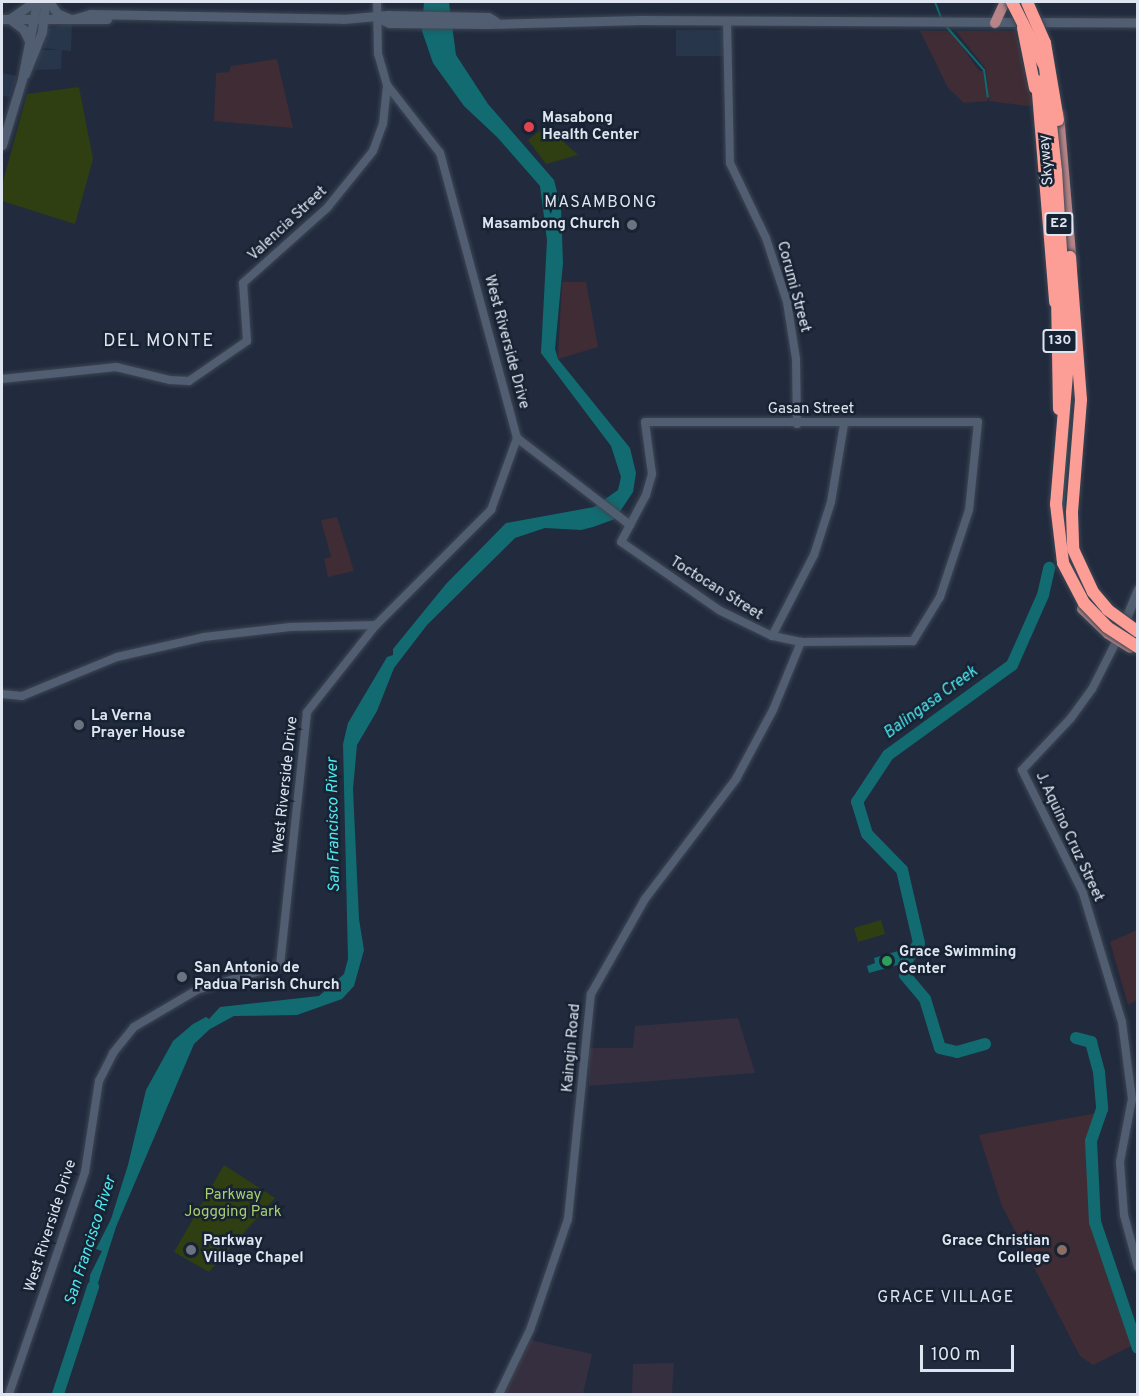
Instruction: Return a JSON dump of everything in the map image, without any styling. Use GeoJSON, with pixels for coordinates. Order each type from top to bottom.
{"type":"FeatureCollection","features":[{"type":"Feature","properties":{"kind":"highway","name":"Skyway"},"geometry":{"type":"LineString","coordinates":[[1012,2],[1023,25],[1041,76],[1044,102],[1058,280],[1056,328],[1062,455]]}},
{"type":"Feature","properties":{"kind":"highway","name":"Skyway"},"geometry":{"type":"LineString","coordinates":[[1012,2],[1045,67],[1068,362],[1057,526],[1071,582],[1107,627],[1137,647]]}},
{"type":"Feature","properties":{"kind":"highway"},"geometry":{"type":"LineString","coordinates":[[1022,2],[1036,59]]}},
{"type":"Feature","properties":{"kind":"highway","name":"Skyway"},"geometry":{"type":"LineString","coordinates":[[1028,2],[1045,43],[1057,100],[1081,389],[1080,429],[1072,513],[1073,549],[1092,592],[1108,610],[1137,632]]}},
{"type":"Feature","properties":{"kind":"highway","name":"Skyway"},"geometry":{"type":"LineString","coordinates":[[1037,81],[1059,354],[1080,429]]}},
{"type":"Feature","properties":{"kind":"main road"},"geometry":{"type":"LineString","coordinates":[[5,19],[36,2],[40,20],[33,59],[22,79]]}},
{"type":"Feature","properties":{"kind":"main road"},"geometry":{"type":"LineString","coordinates":[[2,144],[22,79],[29,46],[47,2],[59,15],[73,19]]}},
{"type":"Feature","properties":{"kind":"main road"},"geometry":{"type":"LineString","coordinates":[[995,23],[1006,2]]}},
{"type":"Feature","properties":{"kind":"main road","name":"130"},"geometry":{"type":"LineString","coordinates":[[1006,2],[1023,25],[1036,73],[1071,360],[1062,441],[1056,551],[1078,604],[1117,640],[1137,652]]}},
{"type":"Feature","properties":{"kind":"main road","name":"130"},"geometry":{"type":"LineString","coordinates":[[1028,2],[1040,24],[1049,50],[1058,95],[1071,360],[1071,511],[1076,551],[1094,588],[1126,620],[1137,626]]}},
{"type":"Feature","properties":{"kind":"main road"},"geometry":{"type":"LineString","coordinates":[[5,19],[73,19],[90,14],[113,17],[495,21],[932,22],[1023,25],[1137,23]]}},
{"type":"Feature","properties":{"kind":"main road"},"geometry":{"type":"LineString","coordinates":[[5,19],[23,29],[29,46]]}},
{"type":"Feature","properties":{"kind":"main road"},"geometry":{"type":"LineString","coordinates":[[1023,25],[1040,46],[1049,50]]}},
{"type":"Feature","properties":{"kind":"main road"},"geometry":{"type":"LineString","coordinates":[[1117,640],[1137,589]]}},
{"type":"Feature","properties":{"kind":"street","name":"West Riverside Drive"},"geometry":{"type":"LineString","coordinates":[[9,1395],[85,1172],[99,1081],[113,1053],[134,1027],[197,990],[280,964],[307,712],[376,625],[491,510],[517,438],[449,178],[440,153],[387,85],[378,54],[377,2]]}},
{"type":"Feature","properties":{"kind":"street","name":"Corumi Street"},"geometry":{"type":"LineString","coordinates":[[727,21],[730,163],[766,238],[787,302],[796,359],[797,424]]}},
{"type":"Feature","properties":{"kind":"street","name":"Valencia Street"},"geometry":{"type":"LineString","coordinates":[[2,379],[116,367],[170,380],[189,381],[247,341],[243,283],[327,208],[373,151],[385,115],[387,85]]}},
{"type":"Feature","properties":{"kind":"street","name":"Gasan Street"},"geometry":{"type":"LineString","coordinates":[[630,525],[652,474],[645,422],[797,424],[978,422],[969,510],[940,597],[913,641]]}},
{"type":"Feature","properties":{"kind":"street"},"geometry":{"type":"LineString","coordinates":[[772,636],[818,544],[835,484],[844,424]]}},
{"type":"Feature","properties":{"kind":"street"},"geometry":{"type":"LineString","coordinates":[[517,438],[630,525]]}},
{"type":"Feature","properties":{"kind":"street","name":"Toctocan Street"},"geometry":{"type":"LineString","coordinates":[[630,525],[621,542],[719,610],[772,636],[801,642],[913,641]]}},
{"type":"Feature","properties":{"kind":"street"},"geometry":{"type":"LineString","coordinates":[[2,694],[22,696],[117,657],[204,637],[290,627],[376,625]]}},
{"type":"Feature","properties":{"kind":"street","name":"J. Aquino Cruz Street"},"geometry":{"type":"LineString","coordinates":[[1117,640],[1092,689],[1071,718],[1022,770],[1083,893],[1122,1022],[1132,1099],[1120,1162],[1124,1215],[1137,1267]]}},
{"type":"Feature","properties":{"kind":"street","name":"Kaingin Road"},"geometry":{"type":"LineString","coordinates":[[499,1395],[530,1330],[568,1219],[591,994],[645,899],[736,778],[772,710],[801,642]]}},
{"type":"Feature","properties":{"kind":"shaded area"},"geometry":{"type":"Polygon","coordinates":[[[424,2],[449,2],[456,55],[488,104],[554,180],[561,208],[563,263],[555,349],[558,359],[630,448],[636,473],[633,492],[615,519],[581,530],[545,528],[515,538],[427,625],[394,668],[377,711],[357,745],[353,789],[359,919],[364,950],[354,986],[342,999],[297,1015],[234,1016],[210,1029],[194,1044],[116,1227],[92,1302],[88,1300],[90,1275],[102,1251],[96,1249],[111,1219],[128,1165],[146,1090],[173,1041],[193,1024],[206,1017],[209,1019],[220,1007],[319,996],[344,974],[348,959],[343,744],[348,723],[387,657],[393,655],[393,649],[446,584],[506,523],[594,507],[618,490],[621,477],[611,446],[541,353],[547,240],[540,186],[497,137],[464,106],[433,63],[422,31],[424,2]]]}},
{"type":"Feature","properties":{"kind":"shaded area"},"geometry":{"type":"Polygon","coordinates":[[[72,22],[71,51],[62,50],[61,69],[35,70],[40,50],[59,50],[43,48],[48,29],[72,22]]]}},
{"type":"Feature","properties":{"kind":"shaded area"},"geometry":{"type":"Polygon","coordinates":[[[676,30],[724,30],[725,56],[676,56],[676,30]]]}},
{"type":"Feature","properties":{"kind":"shaded area"},"geometry":{"type":"Polygon","coordinates":[[[920,31],[951,31],[979,71],[983,71],[988,101],[964,103],[948,88],[920,31]]]}},
{"type":"Feature","properties":{"kind":"shaded area"},"geometry":{"type":"Polygon","coordinates":[[[956,31],[1015,31],[1034,107],[989,101],[986,69],[956,31]]]}},
{"type":"Feature","properties":{"kind":"shaded area"},"geometry":{"type":"Polygon","coordinates":[[[277,59],[293,128],[214,121],[216,73],[229,72],[231,66],[277,59]]]}},
{"type":"Feature","properties":{"kind":"shaded area"},"geometry":{"type":"Polygon","coordinates":[[[2,73],[17,76],[10,97],[2,96],[2,73]]]}},
{"type":"Feature","properties":{"kind":"shaded area"},"geometry":{"type":"Polygon","coordinates":[[[562,282],[586,282],[598,347],[558,359],[562,282]]]}},
{"type":"Feature","properties":{"kind":"shaded area"},"geometry":{"type":"Polygon","coordinates":[[[337,517],[354,571],[328,577],[324,559],[331,557],[321,520],[337,517]]]}},
{"type":"Feature","properties":{"kind":"shaded area"},"geometry":{"type":"Polygon","coordinates":[[[1137,930],[1137,1000],[1128,1005],[1110,942],[1137,930]]]}},
{"type":"Feature","properties":{"kind":"shaded area","name":"Grace Swimming Center"},"geometry":{"type":"Polygon","coordinates":[[[898,951],[901,964],[869,973],[867,966],[875,963],[874,958],[898,951]]]}},
{"type":"Feature","properties":{"kind":"shaded area"},"geometry":{"type":"Polygon","coordinates":[[[738,1018],[755,1073],[589,1086],[589,1048],[633,1048],[635,1026],[738,1018]]]}},
{"type":"Feature","properties":{"kind":"shaded area","name":"Grace Christian College"},"geometry":{"type":"Polygon","coordinates":[[[1097,1113],[1089,1145],[1093,1222],[1108,1277],[1135,1344],[1093,1365],[1080,1356],[1002,1206],[979,1135],[1097,1113]]]}},
{"type":"Feature","properties":{"kind":"shaded area"},"geometry":{"type":"Polygon","coordinates":[[[530,1340],[592,1354],[583,1394],[503,1394],[530,1340]]]}},
{"type":"Feature","properties":{"kind":"shaded area"},"geometry":{"type":"Polygon","coordinates":[[[674,1363],[672,1394],[632,1394],[633,1364],[674,1363]]]}},
{"type":"Feature","properties":{"kind":"green space"},"geometry":{"type":"Polygon","coordinates":[[[79,87],[93,159],[75,224],[2,201],[2,185],[27,94],[79,87]]]}},
{"type":"Feature","properties":{"kind":"green space"},"geometry":{"type":"Polygon","coordinates":[[[546,126],[578,155],[546,164],[528,140],[546,126]]]}},
{"type":"Feature","properties":{"kind":"green space"},"geometry":{"type":"Polygon","coordinates":[[[881,920],[885,934],[858,942],[854,928],[881,920]]]}},
{"type":"Feature","properties":{"kind":"green space","name":"Parkway Joggging Park"},"geometry":{"type":"Polygon","coordinates":[[[224,1165],[275,1198],[209,1272],[174,1252],[224,1165]]]}},
{"type":"Feature","properties":{"kind":"waterway"},"geometry":{"type":"LineString","coordinates":[[935,2],[942,20]]}},
{"type":"Feature","properties":{"kind":"waterway"},"geometry":{"type":"LineString","coordinates":[[945,25],[984,70],[988,97]]}},
{"type":"Feature","properties":{"kind":"waterway"},"geometry":{"type":"LineString","coordinates":[[1067,536],[1063,512],[1070,407]]}},
{"type":"Feature","properties":{"kind":"waterway","name":"Balingasa Creek"},"geometry":{"type":"LineString","coordinates":[[985,1044],[957,1052],[940,1048],[925,999],[905,975],[905,963],[919,943],[902,870],[867,834],[857,802],[888,755],[1012,665],[1043,595],[1049,568]]}},
{"type":"Feature","properties":{"kind":"waterway","name":"Balingasa Creek"},"geometry":{"type":"LineString","coordinates":[[1076,1038],[1091,1042],[1099,1072],[1102,1109],[1091,1141],[1095,1222],[1138,1348]]}},
{"type":"Feature","properties":{"kind":"waterway","name":"San Francisco River"},"geometry":{"type":"LineString","coordinates":[[58,1394],[93,1287]]}},
{"type":"Feature","properties":{"kind":"place","name":"Masabong Health Center"},"geometry":{"type":"Point","coordinates":[529,127]}},
{"type":"Feature","properties":{"kind":"place","name":"Masambong Church"},"geometry":{"type":"Point","coordinates":[632,225]}},
{"type":"Feature","properties":{"kind":"place","name":"La Verna Prayer House"},"geometry":{"type":"Point","coordinates":[79,725]}},
{"type":"Feature","properties":{"kind":"place","name":"Grace Swimming Center"},"geometry":{"type":"Point","coordinates":[887,961]}},
{"type":"Feature","properties":{"kind":"place","name":"San Antonio de Padua Parish Church"},"geometry":{"type":"Point","coordinates":[182,977]}},
{"type":"Feature","properties":{"kind":"place","name":"Parkway Village Chapel"},"geometry":{"type":"Point","coordinates":[191,1250]}},
{"type":"Feature","properties":{"kind":"place","name":"Grace Christian College"},"geometry":{"type":"Point","coordinates":[1062,1250]}},
{"type":"Feature","properties":{"kind":"district","name":"MASAMBONG"},"geometry":{"type":"Point","coordinates":[601,203]}},
{"type":"Feature","properties":{"kind":"district","name":"DEL MONTE"},"geometry":{"type":"Point","coordinates":[159,342]}},
{"type":"Feature","properties":{"kind":"district","name":"GRACE VILLAGE"},"geometry":{"type":"Point","coordinates":[946,1298]}}]}
